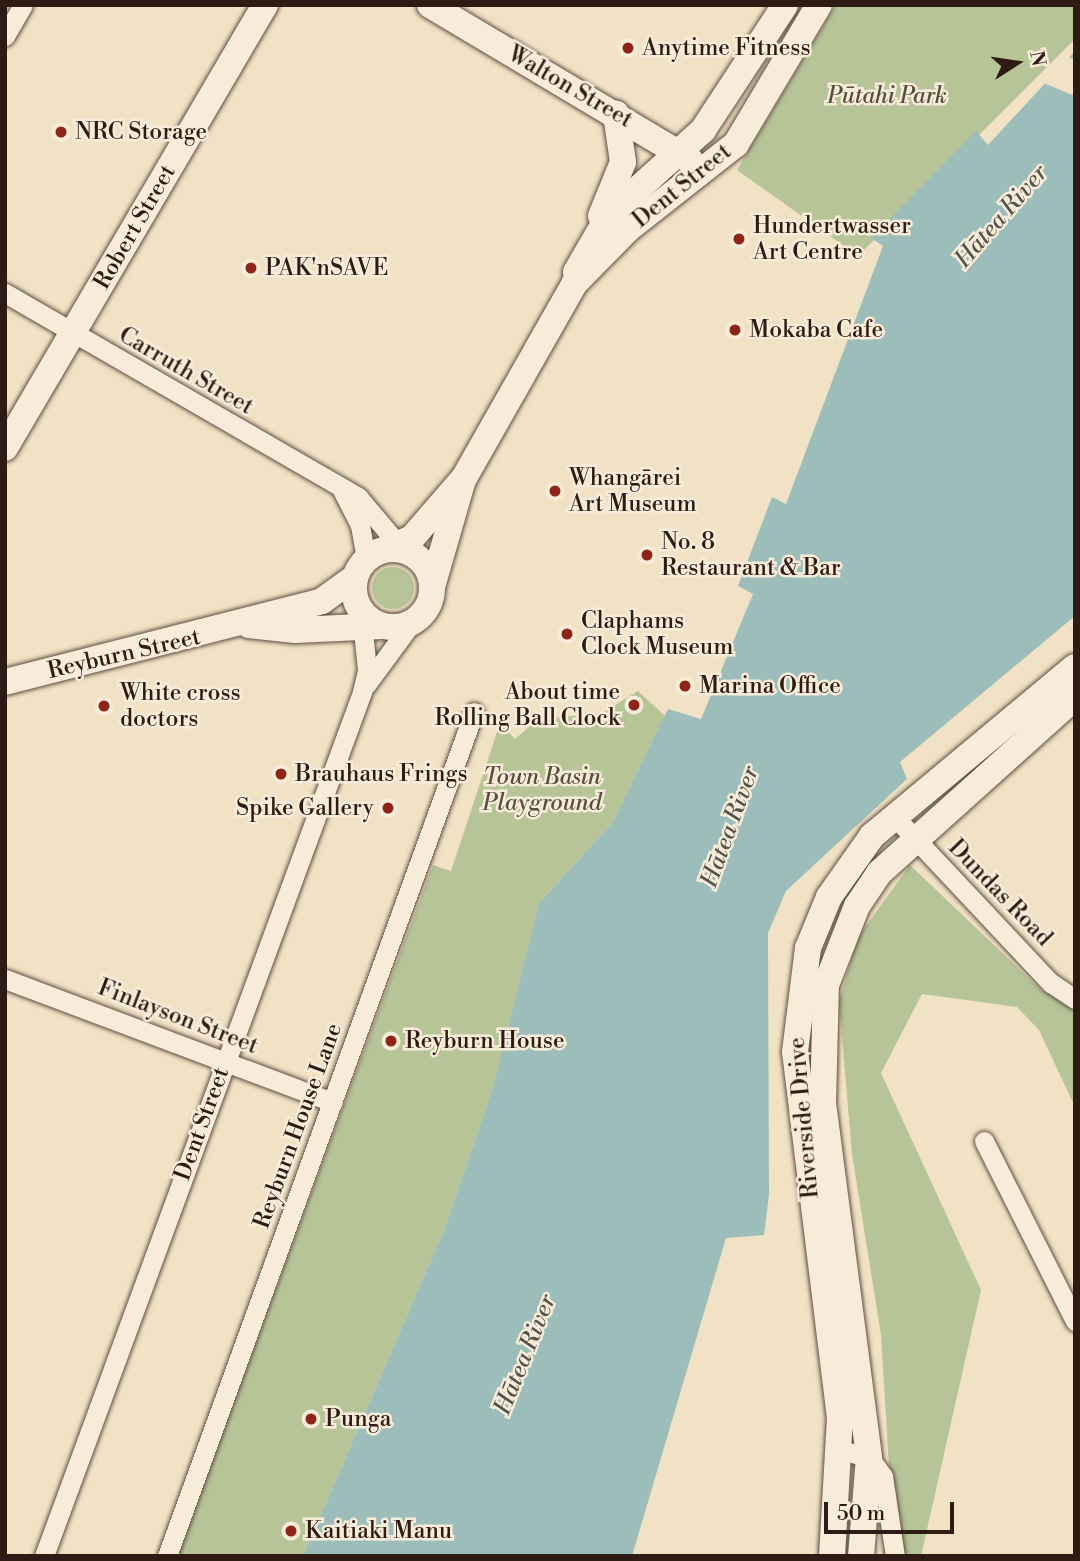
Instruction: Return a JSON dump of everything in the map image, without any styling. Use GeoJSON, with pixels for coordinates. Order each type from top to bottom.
{"type":"FeatureCollection","features":[{"type":"Feature","properties":{"kind":"main road","name":"Robert Street"},"geometry":{"type":"LineString","coordinates":[[5,448],[265,5]]}},
{"type":"Feature","properties":{"kind":"main road","name":"Walton Street"},"geometry":{"type":"LineString","coordinates":[[430,5],[616,114],[708,172]]}},
{"type":"Feature","properties":{"kind":"main road","name":"Dent Street"},"geometry":{"type":"LineString","coordinates":[[381,555],[412,538],[464,478],[574,284],[595,233],[715,114],[785,5]]}},
{"type":"Feature","properties":{"kind":"main road","name":"Dent Street"},"geometry":{"type":"LineString","coordinates":[[574,284],[628,229],[708,172],[747,130],[819,5]]}},
{"type":"Feature","properties":{"kind":"main road"},"geometry":{"type":"LineString","coordinates":[[595,233],[623,162],[616,114]]}},
{"type":"Feature","properties":{"kind":"main road","name":"Dent Street"},"geometry":{"type":"LineString","coordinates":[[413,621],[427,607],[464,478]]}},
{"type":"Feature","properties":{"kind":"main road"},"geometry":{"type":"LineString","coordinates":[[369,621],[381,555],[424,564],[432,587]]}},
{"type":"Feature","properties":{"kind":"main road","name":"Reyburn Street"},"geometry":{"type":"LineString","coordinates":[[5,682],[243,624],[338,594],[381,555]]}},
{"type":"Feature","properties":{"kind":"main road","name":"Reyburn Street"},"geometry":{"type":"LineString","coordinates":[[243,624],[295,630],[369,621],[413,621]]}},
{"type":"Feature","properties":{"kind":"main road","name":"Riverside Drive"},"geometry":{"type":"LineString","coordinates":[[832,1556],[840,1450],[836,1380],[799,1110],[796,1018],[808,948],[828,897],[893,815],[1075,667]]}},
{"type":"Feature","properties":{"kind":"main road","name":"Riverside Drive"},"geometry":{"type":"LineString","coordinates":[[861,1556],[869,1457],[823,1105],[821,1021],[836,953],[857,906],[913,837],[1075,696]]}},
{"type":"Feature","properties":{"kind":"street"},"geometry":{"type":"LineString","coordinates":[[5,36],[23,5]]}},
{"type":"Feature","properties":{"kind":"street","name":"Carruth Street"},"geometry":{"type":"LineString","coordinates":[[5,293],[367,504],[381,555]]}},
{"type":"Feature","properties":{"kind":"street"},"geometry":{"type":"LineString","coordinates":[[342,491],[359,525],[381,555]]}},
{"type":"Feature","properties":{"kind":"street","name":"Dent Street"},"geometry":{"type":"LineString","coordinates":[[44,1556],[362,692],[369,621]]}},
{"type":"Feature","properties":{"kind":"street","name":"Dent Street"},"geometry":{"type":"LineString","coordinates":[[362,692],[413,621]]}},
{"type":"Feature","properties":{"kind":"street","name":"Reyburn House Lane"},"geometry":{"type":"LineString","coordinates":[[167,1556],[474,712]]}},
{"type":"Feature","properties":{"kind":"street","name":"Dundas Road"},"geometry":{"type":"LineString","coordinates":[[893,815],[1051,983],[1075,999]]}},
{"type":"Feature","properties":{"kind":"street","name":"Finlayson Street"},"geometry":{"type":"LineString","coordinates":[[5,979],[333,1102]]}},
{"type":"Feature","properties":{"kind":"street"},"geometry":{"type":"LineString","coordinates":[[984,1141],[1075,1321]]}},
{"type":"Feature","properties":{"kind":"street"},"geometry":{"type":"LineString","coordinates":[[840,1450],[869,1457],[888,1490],[895,1556]]}},
{"type":"Feature","properties":{"kind":"green space","name":"Pūtahi Park"},"geometry":{"type":"Polygon","coordinates":[[[836,5],[1075,5],[1075,39],[858,256],[737,170],[836,5]]]}},
{"type":"Feature","properties":{"kind":"green space"},"geometry":{"type":"Polygon","coordinates":[[[393,567],[408,573],[414,588],[408,603],[393,609],[378,603],[372,588],[378,573],[393,567]]]}},
{"type":"Feature","properties":{"kind":"green space","name":"Town Basin Playground"},"geometry":{"type":"Polygon","coordinates":[[[638,691],[665,716],[613,822],[539,903],[492,1091],[445,1228],[303,1556],[177,1556],[433,865],[451,871],[500,723],[515,739],[538,719],[602,713],[638,691]]]}},
{"type":"Feature","properties":{"kind":"green space"},"geometry":{"type":"Polygon","coordinates":[[[910,865],[1041,990],[1075,1005],[1075,1107],[1039,1030],[1017,1007],[922,994],[881,1073],[981,1290],[921,1556],[884,1556],[890,1483],[881,1335],[852,1154],[839,1002],[858,937],[910,865]]]}},
{"type":"Feature","properties":{"kind":"water","name":"Hātea River"},"geometry":{"type":"Polygon","coordinates":[[[1075,51],[1075,616],[900,762],[907,779],[786,891],[768,933],[769,1195],[764,1235],[726,1238],[632,1556],[303,1556],[445,1228],[492,1091],[539,903],[613,822],[668,709],[701,719],[753,594],[738,586],[772,497],[786,504],[883,246],[871,238],[976,131],[988,145],[1075,51]]]}},
{"type":"Feature","properties":{"kind":"pier"},"geometry":{"type":"Polygon","coordinates":[[[1066,56],[1075,60],[1075,96],[1041,82],[1066,56]]]}},
{"type":"Feature","properties":{"kind":"place","name":"Anytime Fitness"},"geometry":{"type":"Point","coordinates":[628,48]}},
{"type":"Feature","properties":{"kind":"place","name":"NRC Storage"},"geometry":{"type":"Point","coordinates":[61,132]}},
{"type":"Feature","properties":{"kind":"place","name":"Hundertwasser Art Centre"},"geometry":{"type":"Point","coordinates":[739,239]}},
{"type":"Feature","properties":{"kind":"place","name":"PAK'nSAVE"},"geometry":{"type":"Point","coordinates":[251,268]}},
{"type":"Feature","properties":{"kind":"place","name":"Mokaba Cafe"},"geometry":{"type":"Point","coordinates":[735,330]}},
{"type":"Feature","properties":{"kind":"place","name":"Whangārei Art Museum"},"geometry":{"type":"Point","coordinates":[555,491]}},
{"type":"Feature","properties":{"kind":"place","name":"No. 8 Restaurant & Bar"},"geometry":{"type":"Point","coordinates":[647,555]}},
{"type":"Feature","properties":{"kind":"place","name":"Claphams Clock Museum"},"geometry":{"type":"Point","coordinates":[567,634]}},
{"type":"Feature","properties":{"kind":"place","name":"Marina Office"},"geometry":{"type":"Point","coordinates":[685,686]}},
{"type":"Feature","properties":{"kind":"place","name":"About time Rolling Ball Clock"},"geometry":{"type":"Point","coordinates":[634,705]}},
{"type":"Feature","properties":{"kind":"place","name":"White cross doctors"},"geometry":{"type":"Point","coordinates":[104,706]}},
{"type":"Feature","properties":{"kind":"place","name":"Brauhaus Frings"},"geometry":{"type":"Point","coordinates":[281,774]}},
{"type":"Feature","properties":{"kind":"place","name":"Spike Gallery"},"geometry":{"type":"Point","coordinates":[388,808]}},
{"type":"Feature","properties":{"kind":"place","name":"Reyburn House"},"geometry":{"type":"Point","coordinates":[391,1041]}},
{"type":"Feature","properties":{"kind":"place","name":"Punga"},"geometry":{"type":"Point","coordinates":[311,1419]}},
{"type":"Feature","properties":{"kind":"place","name":"Kaitiaki Manu"},"geometry":{"type":"Point","coordinates":[291,1531]}}]}
